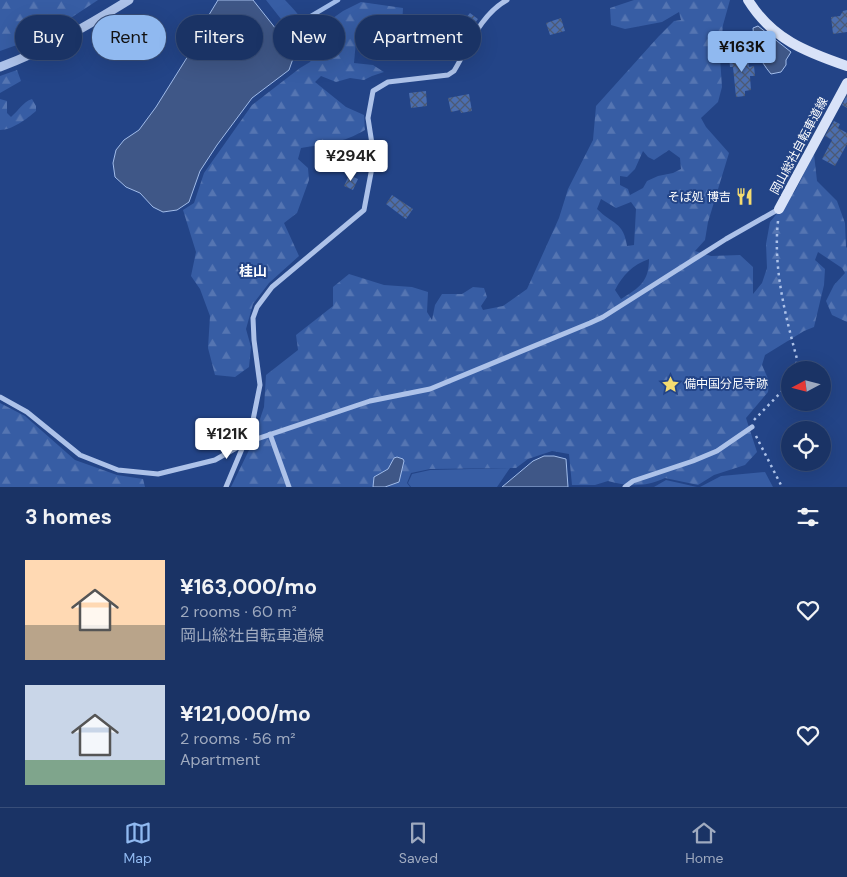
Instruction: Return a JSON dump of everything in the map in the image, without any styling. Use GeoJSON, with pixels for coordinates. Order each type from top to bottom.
{"type":"FeatureCollection","features":[{"type":"Feature","properties":{"kind":"main road"},"geometry":{"type":"LineString","coordinates":[[748,0],[755,13],[790,43],[809,53],[845,62]]}},
{"type":"Feature","properties":{"kind":"main road","name":"岡山総社自転車道線"},"geometry":{"type":"LineString","coordinates":[[779,209],[847,83]]}},
{"type":"Feature","properties":{"kind":"street"},"geometry":{"type":"LineString","coordinates":[[0,66],[41,50],[76,32],[129,0]]}},
{"type":"Feature","properties":{"kind":"street"},"geometry":{"type":"LineString","coordinates":[[226,487],[252,426],[260,385],[253,318],[257,307],[272,287],[364,210],[374,157],[368,118],[373,91],[388,82],[448,75],[454,71],[489,14],[497,5],[507,0]]}},
{"type":"Feature","properties":{"kind":"street"},"geometry":{"type":"LineString","coordinates":[[0,397],[27,412],[80,455],[118,470],[158,474],[215,460],[245,443],[370,401],[430,389],[590,323],[726,239],[779,209]]}},
{"type":"Feature","properties":{"kind":"street"},"geometry":{"type":"LineString","coordinates":[[625,487],[634,481],[717,451],[752,427]]}},
{"type":"Feature","properties":{"kind":"street"},"geometry":{"type":"LineString","coordinates":[[270,434],[290,487]]}},
{"type":"Feature","properties":{"kind":"path","name":"岡山総社自転車道線"},"geometry":{"type":"LineString","coordinates":[[779,209],[776,242],[778,276],[797,361]]}},
{"type":"Feature","properties":{"kind":"path"},"geometry":{"type":"LineString","coordinates":[[781,392],[755,417],[752,427],[782,487]]}},
{"type":"Feature","properties":{"kind":"green space"},"geometry":{"type":"Polygon","coordinates":[[[0,0],[98,0],[75,15],[15,15],[15,46],[0,51],[0,0]]]}},
{"type":"Feature","properties":{"kind":"green space"},"geometry":{"type":"Polygon","coordinates":[[[266,0],[285,0],[298,15],[278,15],[266,0]]]}},
{"type":"Feature","properties":{"kind":"green space"},"geometry":{"type":"Polygon","coordinates":[[[634,0],[730,0],[723,25],[720,57],[722,87],[718,102],[701,118],[706,127],[729,153],[708,222],[705,240],[695,251],[711,256],[740,255],[753,267],[753,294],[762,283],[767,268],[766,244],[770,222],[795,191],[814,154],[817,181],[837,201],[845,223],[847,322],[832,315],[826,301],[834,285],[845,273],[842,268],[818,252],[815,260],[825,269],[824,285],[814,327],[765,355],[762,365],[769,381],[768,392],[746,418],[757,452],[745,465],[714,475],[698,485],[665,478],[637,485],[608,481],[595,485],[572,485],[569,454],[552,451],[528,459],[516,468],[430,469],[411,473],[407,483],[410,487],[385,487],[399,482],[394,458],[388,469],[374,477],[373,487],[231,487],[251,446],[264,407],[266,375],[298,350],[296,335],[333,306],[333,287],[349,274],[384,285],[412,287],[428,292],[427,312],[432,320],[435,305],[442,294],[462,294],[473,287],[484,288],[487,297],[481,306],[483,310],[503,306],[527,289],[559,218],[568,189],[593,140],[596,106],[659,36],[674,21],[681,20],[679,12],[662,22],[625,29],[611,25],[610,8],[634,0]],[[669,150],[654,160],[643,151],[635,169],[627,177],[620,176],[620,185],[628,189],[630,195],[643,188],[647,181],[681,169],[680,158],[669,150]],[[601,199],[597,209],[620,228],[627,246],[634,245],[636,209],[631,202],[616,208],[601,199]],[[649,259],[638,264],[625,275],[615,290],[621,299],[638,288],[645,279],[649,267],[649,259]]]}},
{"type":"Feature","properties":{"kind":"green space"},"geometry":{"type":"Polygon","coordinates":[[[361,2],[403,8],[403,15],[355,15],[354,63],[373,65],[384,72],[364,80],[350,78],[336,82],[321,76],[315,82],[346,107],[364,115],[365,130],[342,140],[301,148],[298,159],[308,168],[309,180],[297,213],[284,223],[299,256],[269,283],[253,304],[246,329],[251,347],[249,367],[235,377],[215,375],[208,348],[210,316],[200,289],[191,276],[196,252],[183,210],[194,203],[204,173],[252,105],[311,60],[345,60],[345,15],[337,15],[361,2]]]}},
{"type":"Feature","properties":{"kind":"green space"},"geometry":{"type":"Polygon","coordinates":[[[17,70],[21,81],[0,93],[0,76],[17,70]]]}},
{"type":"Feature","properties":{"kind":"green space"},"geometry":{"type":"Polygon","coordinates":[[[0,99],[7,101],[7,113],[11,117],[32,99],[36,106],[36,111],[24,121],[5,130],[0,130],[0,99]]]}},
{"type":"Feature","properties":{"kind":"green space"},"geometry":{"type":"Polygon","coordinates":[[[0,403],[25,416],[75,460],[117,475],[143,479],[145,487],[0,487],[0,403]]]}},
{"type":"Feature","properties":{"kind":"green space"},"geometry":{"type":"Polygon","coordinates":[[[510,468],[497,487],[411,487],[408,483],[412,474],[430,470],[510,468]]]}},
{"type":"Feature","properties":{"kind":"green space"},"geometry":{"type":"Polygon","coordinates":[[[765,472],[773,487],[700,487],[721,476],[765,472]]]}},
{"type":"Feature","properties":{"kind":"green space"},"geometry":{"type":"Polygon","coordinates":[[[666,480],[697,487],[654,487],[666,480]]]}},
{"type":"Feature","properties":{"kind":"shaded area"},"geometry":{"type":"Polygon","coordinates":[[[218,0],[253,0],[273,25],[273,60],[293,60],[289,70],[252,98],[217,145],[200,171],[189,202],[177,210],[163,212],[153,207],[140,193],[126,187],[115,177],[113,163],[116,150],[124,140],[139,130],[185,60],[263,60],[263,15],[209,15],[218,0]]]}},
{"type":"Feature","properties":{"kind":"shaded area"},"geometry":{"type":"Polygon","coordinates":[[[758,26],[791,52],[781,72],[771,74],[760,58],[753,28],[758,26]]]}},
{"type":"Feature","properties":{"kind":"shaded area"},"geometry":{"type":"Polygon","coordinates":[[[544,456],[566,459],[568,487],[502,487],[533,461],[544,456]]]}},
{"type":"Feature","properties":{"kind":"shaded area"},"geometry":{"type":"Polygon","coordinates":[[[397,457],[404,461],[399,482],[385,487],[373,487],[374,477],[388,469],[394,458],[397,457]]]}},
{"type":"Feature","properties":{"kind":"building"},"geometry":{"type":"Polygon","coordinates":[[[847,10],[847,32],[833,34],[831,17],[840,16],[843,11],[847,10]]]}},
{"type":"Feature","properties":{"kind":"building"},"geometry":{"type":"Polygon","coordinates":[[[561,18],[565,31],[550,35],[546,23],[561,18]]]}},
{"type":"Feature","properties":{"kind":"building"},"geometry":{"type":"Polygon","coordinates":[[[748,52],[749,67],[754,66],[755,76],[750,76],[751,90],[745,91],[745,96],[736,97],[733,67],[730,67],[729,57],[732,57],[732,54],[748,52]]]}},
{"type":"Feature","properties":{"kind":"building"},"geometry":{"type":"Polygon","coordinates":[[[426,91],[427,106],[411,108],[409,93],[426,91]]]}},
{"type":"Feature","properties":{"kind":"building"},"geometry":{"type":"Polygon","coordinates":[[[469,94],[472,111],[461,113],[460,110],[451,112],[448,98],[469,94]]]}},
{"type":"Feature","properties":{"kind":"building"},"geometry":{"type":"Polygon","coordinates":[[[847,95],[847,108],[842,105],[847,95]]]}},
{"type":"Feature","properties":{"kind":"building"},"geometry":{"type":"Polygon","coordinates":[[[834,121],[840,124],[838,128],[847,133],[847,144],[835,166],[822,159],[832,140],[825,136],[834,121]]]}},
{"type":"Feature","properties":{"kind":"building"},"geometry":{"type":"Polygon","coordinates":[[[349,175],[358,179],[353,190],[344,186],[349,175]]]}},
{"type":"Feature","properties":{"kind":"building"},"geometry":{"type":"Polygon","coordinates":[[[392,195],[413,209],[406,219],[386,204],[392,195]]]}},
{"type":"Feature","properties":{"kind":"waterway"},"geometry":{"type":"LineString","coordinates":[[313,15],[338,0]]}},
{"type":"Feature","properties":{"kind":"place","name":"そば処 博吉"},"geometry":{"type":"Point","coordinates":[745,197]}},
{"type":"Feature","properties":{"kind":"place","name":"備中国分尼寺跡"},"geometry":{"type":"Point","coordinates":[670,384]}},
{"type":"Feature","properties":{"kind":"district","name":"桂山"},"geometry":{"type":"Point","coordinates":[253,271]}}]}
